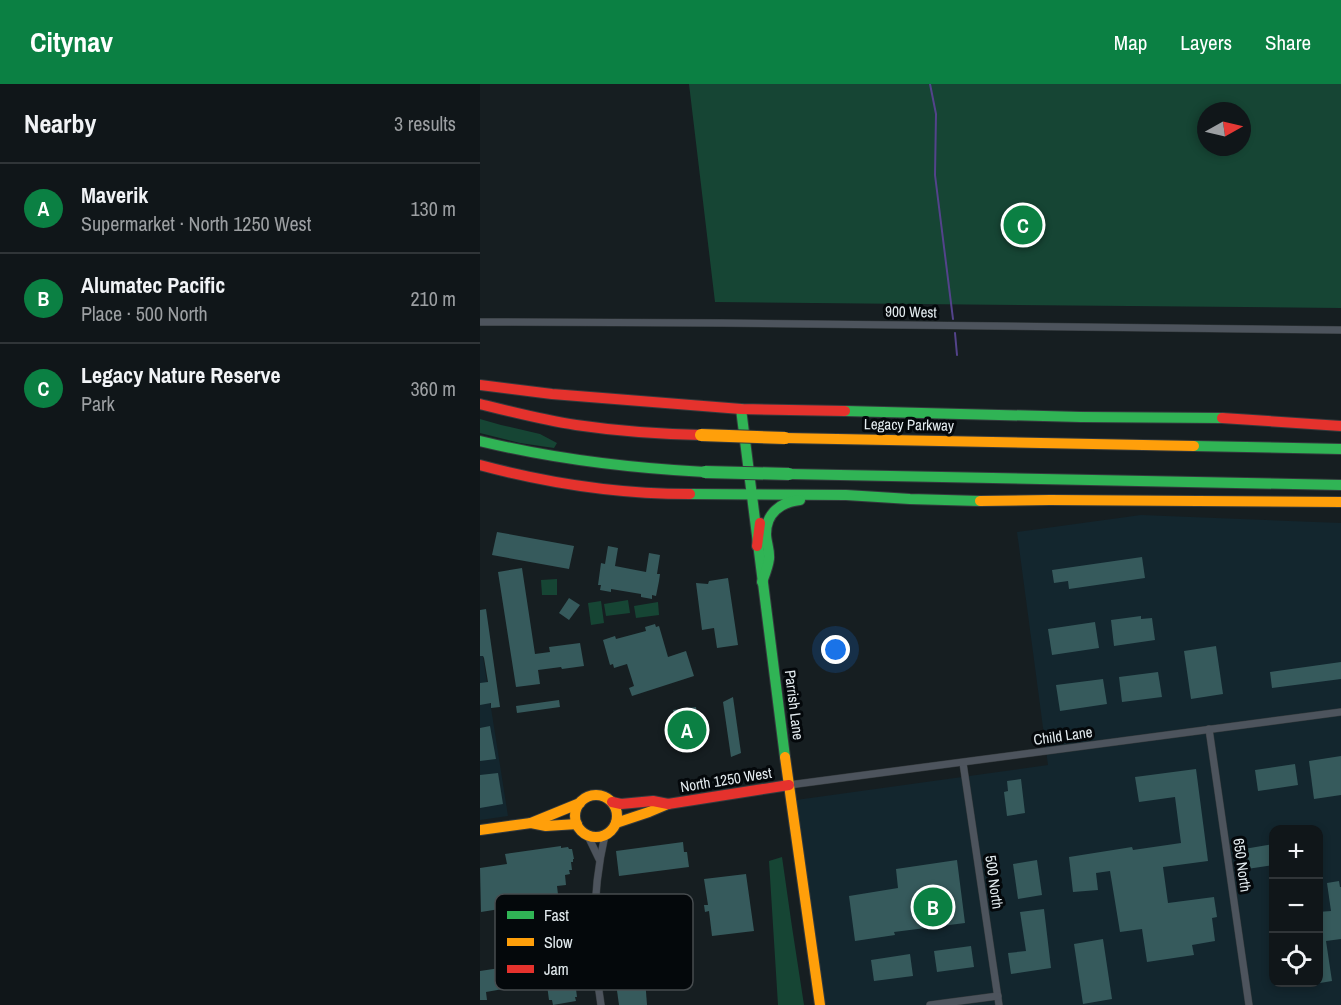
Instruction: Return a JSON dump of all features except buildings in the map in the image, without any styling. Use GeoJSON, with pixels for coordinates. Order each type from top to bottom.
{"type":"FeatureCollection","features":[{"type":"Feature","properties":{"kind":"main road"},"geometry":{"type":"LineString","coordinates":[[480,385],[552,394],[741,409],[1223,418],[1341,426]]}},
{"type":"Feature","properties":{"kind":"main road","name":"Legacy Parkway"},"geometry":{"type":"LineString","coordinates":[[480,404],[587,427],[667,435],[1341,449]]}},
{"type":"Feature","properties":{"kind":"main road","name":"Parrish Lane"},"geometry":{"type":"LineString","coordinates":[[741,409],[789,786],[820,1005]]}},
{"type":"Feature","properties":{"kind":"main road"},"geometry":{"type":"LineString","coordinates":[[480,441],[539,455],[583,462],[705,472],[1341,485]]}},
{"type":"Feature","properties":{"kind":"main road"},"geometry":{"type":"LineString","coordinates":[[480,465],[564,483],[657,494],[846,495],[910,499]]}},
{"type":"Feature","properties":{"kind":"main road"},"geometry":{"type":"LineString","coordinates":[[758,546],[763,512],[774,500],[786,495]]}},
{"type":"Feature","properties":{"kind":"main road"},"geometry":{"type":"LineString","coordinates":[[762,582],[769,558],[766,531],[771,513],[779,506],[792,501],[910,499],[1341,502]]}},
{"type":"Feature","properties":{"kind":"main road","name":"North 1250 West"},"geometry":{"type":"LineString","coordinates":[[612,802],[621,804],[653,801],[668,804],[789,786]]}},
{"type":"Feature","properties":{"kind":"main road"},"geometry":{"type":"LineString","coordinates":[[531,823],[543,816],[580,803],[586,798],[600,795],[612,802],[617,812],[616,823],[612,830],[600,837],[586,834],[577,824],[576,814],[580,803]]}},
{"type":"Feature","properties":{"kind":"main road","name":"North 1250 West"},"geometry":{"type":"LineString","coordinates":[[616,823],[655,811],[668,804]]}},
{"type":"Feature","properties":{"kind":"main road"},"geometry":{"type":"LineString","coordinates":[[480,830],[531,823],[546,826],[577,824]]}},
{"type":"Feature","properties":{"kind":"street","name":"900 West"},"geometry":{"type":"LineString","coordinates":[[480,322],[1341,330]]}},
{"type":"Feature","properties":{"kind":"street","name":"Child Lane"},"geometry":{"type":"LineString","coordinates":[[789,786],[1341,712]]}},
{"type":"Feature","properties":{"kind":"street","name":"650 North"},"geometry":{"type":"LineString","coordinates":[[1209,729],[1248,1005]]}},
{"type":"Feature","properties":{"kind":"street","name":"500 North"},"geometry":{"type":"LineString","coordinates":[[963,763],[999,1005]]}},
{"type":"Feature","properties":{"kind":"street"},"geometry":{"type":"LineString","coordinates":[[586,834],[599,860]]}},
{"type":"Feature","properties":{"kind":"street"},"geometry":{"type":"LineString","coordinates":[[597,894],[599,860],[605,835]]}},
{"type":"Feature","properties":{"kind":"street"},"geometry":{"type":"LineString","coordinates":[[599,990],[601,1005]]}},
{"type":"Feature","properties":{"kind":"street"},"geometry":{"type":"LineString","coordinates":[[930,1005],[998,996]]}},
{"type":"Feature","properties":{"kind":"shaded area"},"geometry":{"type":"Polygon","coordinates":[[[1141,515],[1341,523],[1341,1005],[825,1005],[796,800],[1048,765],[1017,532],[1141,515]]]}},
{"type":"Feature","properties":{"kind":"shaded area"},"geometry":{"type":"Polygon","coordinates":[[[480,638],[508,816],[480,820],[480,638]]]}},
{"type":"Feature","properties":{"kind":"green space"},"geometry":{"type":"Polygon","coordinates":[[[689,84],[1341,84],[1341,308],[715,302],[689,84]]]}},
{"type":"Feature","properties":{"kind":"green space"},"geometry":{"type":"Polygon","coordinates":[[[480,419],[540,434],[557,443],[554,448],[520,443],[480,433],[480,419]]]}},
{"type":"Feature","properties":{"kind":"green space"},"geometry":{"type":"Polygon","coordinates":[[[557,579],[557,595],[542,595],[541,580],[557,579]]]}},
{"type":"Feature","properties":{"kind":"green space"},"geometry":{"type":"Polygon","coordinates":[[[628,600],[630,613],[606,616],[604,604],[628,600]]]}},
{"type":"Feature","properties":{"kind":"green space"},"geometry":{"type":"Polygon","coordinates":[[[601,601],[604,623],[591,625],[588,603],[601,601]]]}},
{"type":"Feature","properties":{"kind":"green space"},"geometry":{"type":"Polygon","coordinates":[[[658,602],[659,615],[636,618],[634,606],[658,602]]]}},
{"type":"Feature","properties":{"kind":"green space"},"geometry":{"type":"Polygon","coordinates":[[[782,857],[804,1005],[778,1005],[769,861],[782,857]]]}},
{"type":"Feature","properties":{"kind":"waterway"},"geometry":{"type":"LineString","coordinates":[[930,84],[936,114],[935,175],[953,319]]}},
{"type":"Feature","properties":{"kind":"waterway"},"geometry":{"type":"LineString","coordinates":[[955,333],[957,355]]}},
{"type":"Feature","properties":{"kind":"traffic: fast"},"geometry":{"type":"LineString","coordinates":[[741,409],[785,757]]}},
{"type":"Feature","properties":{"kind":"traffic: fast"},"geometry":{"type":"LineString","coordinates":[[845,411],[1222,418]]}},
{"type":"Feature","properties":{"kind":"traffic: fast"},"geometry":{"type":"LineString","coordinates":[[480,441],[592,462],[705,472]]}},
{"type":"Feature","properties":{"kind":"traffic: fast"},"geometry":{"type":"LineString","coordinates":[[1194,446],[1341,449]]}},
{"type":"Feature","properties":{"kind":"traffic: fast"},"geometry":{"type":"LineString","coordinates":[[705,472],[789,474]]}},
{"type":"Feature","properties":{"kind":"traffic: fast"},"geometry":{"type":"LineString","coordinates":[[789,474],[1341,485]]}},
{"type":"Feature","properties":{"kind":"traffic: fast"},"geometry":{"type":"LineString","coordinates":[[690,494],[846,495],[980,501]]}},
{"type":"Feature","properties":{"kind":"traffic: fast"},"geometry":{"type":"LineString","coordinates":[[762,582],[769,559],[766,534],[769,520],[781,506],[800,500]]}},
{"type":"Feature","properties":{"kind":"traffic: slow"},"geometry":{"type":"LineString","coordinates":[[701,435],[785,438]]}},
{"type":"Feature","properties":{"kind":"traffic: slow"},"geometry":{"type":"LineString","coordinates":[[785,438],[1194,446]]}},
{"type":"Feature","properties":{"kind":"traffic: slow"},"geometry":{"type":"LineString","coordinates":[[980,501],[1341,502]]}},
{"type":"Feature","properties":{"kind":"traffic: slow"},"geometry":{"type":"LineString","coordinates":[[785,757],[820,1005]]}},
{"type":"Feature","properties":{"kind":"traffic: slow"},"geometry":{"type":"LineString","coordinates":[[596,795],[611,801],[617,816],[611,831],[596,837],[581,831],[575,816],[581,801],[596,795]]}},
{"type":"Feature","properties":{"kind":"traffic: slow"},"geometry":{"type":"LineString","coordinates":[[531,823],[580,803]]}},
{"type":"Feature","properties":{"kind":"traffic: slow"},"geometry":{"type":"LineString","coordinates":[[616,823],[668,804]]}},
{"type":"Feature","properties":{"kind":"traffic: slow"},"geometry":{"type":"LineString","coordinates":[[480,830],[531,823],[546,826],[577,824]]}},
{"type":"Feature","properties":{"kind":"traffic: jam"},"geometry":{"type":"LineString","coordinates":[[480,385],[552,394],[741,409],[845,411]]}},
{"type":"Feature","properties":{"kind":"traffic: jam"},"geometry":{"type":"LineString","coordinates":[[480,404],[576,425],[638,432],[701,435]]}},
{"type":"Feature","properties":{"kind":"traffic: jam"},"geometry":{"type":"LineString","coordinates":[[1222,418],[1341,426]]}},
{"type":"Feature","properties":{"kind":"traffic: jam"},"geometry":{"type":"LineString","coordinates":[[480,465],[584,486],[638,492],[690,494]]}},
{"type":"Feature","properties":{"kind":"traffic: jam"},"geometry":{"type":"LineString","coordinates":[[757,546],[760,523]]}},
{"type":"Feature","properties":{"kind":"traffic: jam"},"geometry":{"type":"LineString","coordinates":[[612,802],[621,804],[653,801],[668,804],[789,785]]}},
{"type":"Feature","properties":{"kind":"place","name":"Legacy Nature Reserve"},"geometry":{"type":"Point","coordinates":[1023,225]}},
{"type":"Feature","properties":{"kind":"place","name":"Maverik"},"geometry":{"type":"Point","coordinates":[687,730]}},
{"type":"Feature","properties":{"kind":"place","name":"Alumatec Pacific"},"geometry":{"type":"Point","coordinates":[933,907]}}]}
